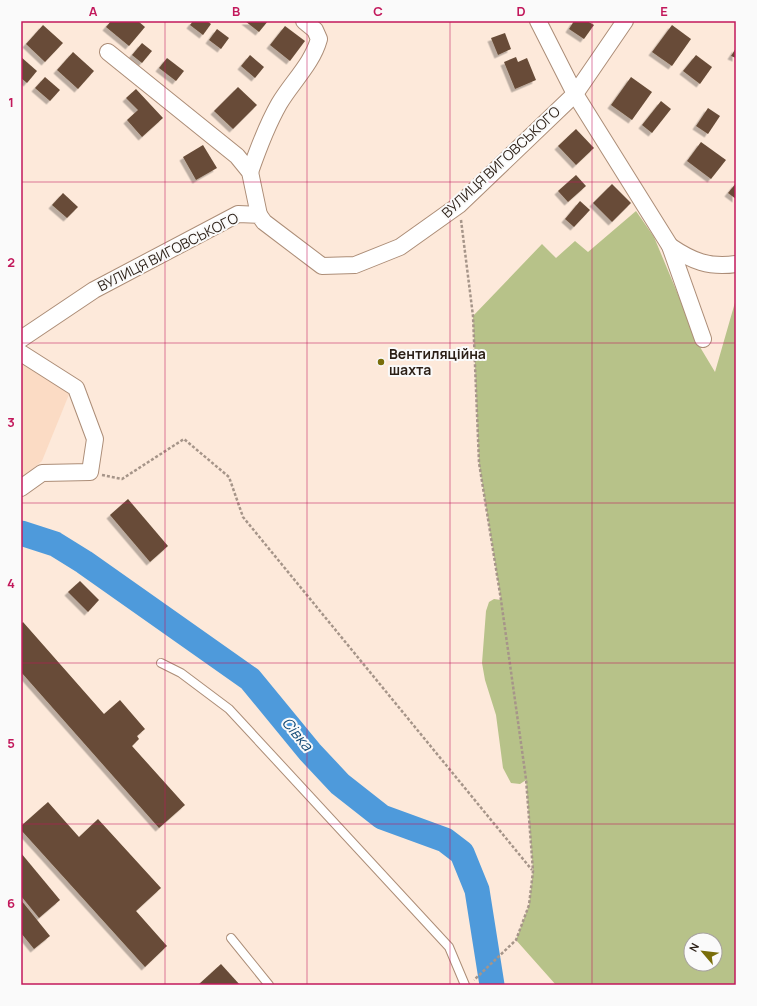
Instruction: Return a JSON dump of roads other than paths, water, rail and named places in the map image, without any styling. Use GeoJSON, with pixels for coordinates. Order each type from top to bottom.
{"type":"FeatureCollection","features":[{"type":"Feature","properties":{"kind":"street"},"geometry":{"type":"LineString","coordinates":[[250,172],[261,143],[279,104],[316,51],[319,39],[315,30],[304,21]]}},
{"type":"Feature","properties":{"kind":"street"},"geometry":{"type":"LineString","coordinates":[[538,21],[575,94],[624,21]]}},
{"type":"Feature","properties":{"kind":"street"},"geometry":{"type":"LineString","coordinates":[[108,52],[237,156],[250,172],[259,216]]}},
{"type":"Feature","properties":{"kind":"street","name":"ВУЛИЦЯ ВИГОВСЬКОГО"},"geometry":{"type":"LineString","coordinates":[[21,339],[94,290],[238,214],[259,216],[264,222],[322,266],[355,264],[400,247],[459,205],[575,94],[670,246],[702,339]]}},
{"type":"Feature","properties":{"kind":"street","name":"ВУЛИЦЯ ВИГОВСЬКОГО"},"geometry":{"type":"LineString","coordinates":[[670,246],[690,260],[721,266],[736,264]]}},
{"type":"Feature","properties":{"kind":"street"},"geometry":{"type":"LineString","coordinates":[[21,354],[76,388],[95,439],[90,472],[42,473],[21,488]]}},
{"type":"Feature","properties":{"kind":"lane"},"geometry":{"type":"LineString","coordinates":[[160,663],[181,673],[229,709],[449,947],[465,985]]}},
{"type":"Feature","properties":{"kind":"lane"},"geometry":{"type":"LineString","coordinates":[[231,938],[269,985]]}},
{"type":"Feature","properties":{"kind":"waterway","name":"Сівка"},"geometry":{"type":"LineString","coordinates":[[21,533],[55,544],[84,562],[250,679],[310,752],[340,784],[382,817],[445,840],[462,853],[477,890],[492,985]]}},
{"type":"Feature","properties":{"kind":"place","name":"Вентиляційна шахта"},"geometry":{"type":"Point","coordinates":[381,362]}}]}
